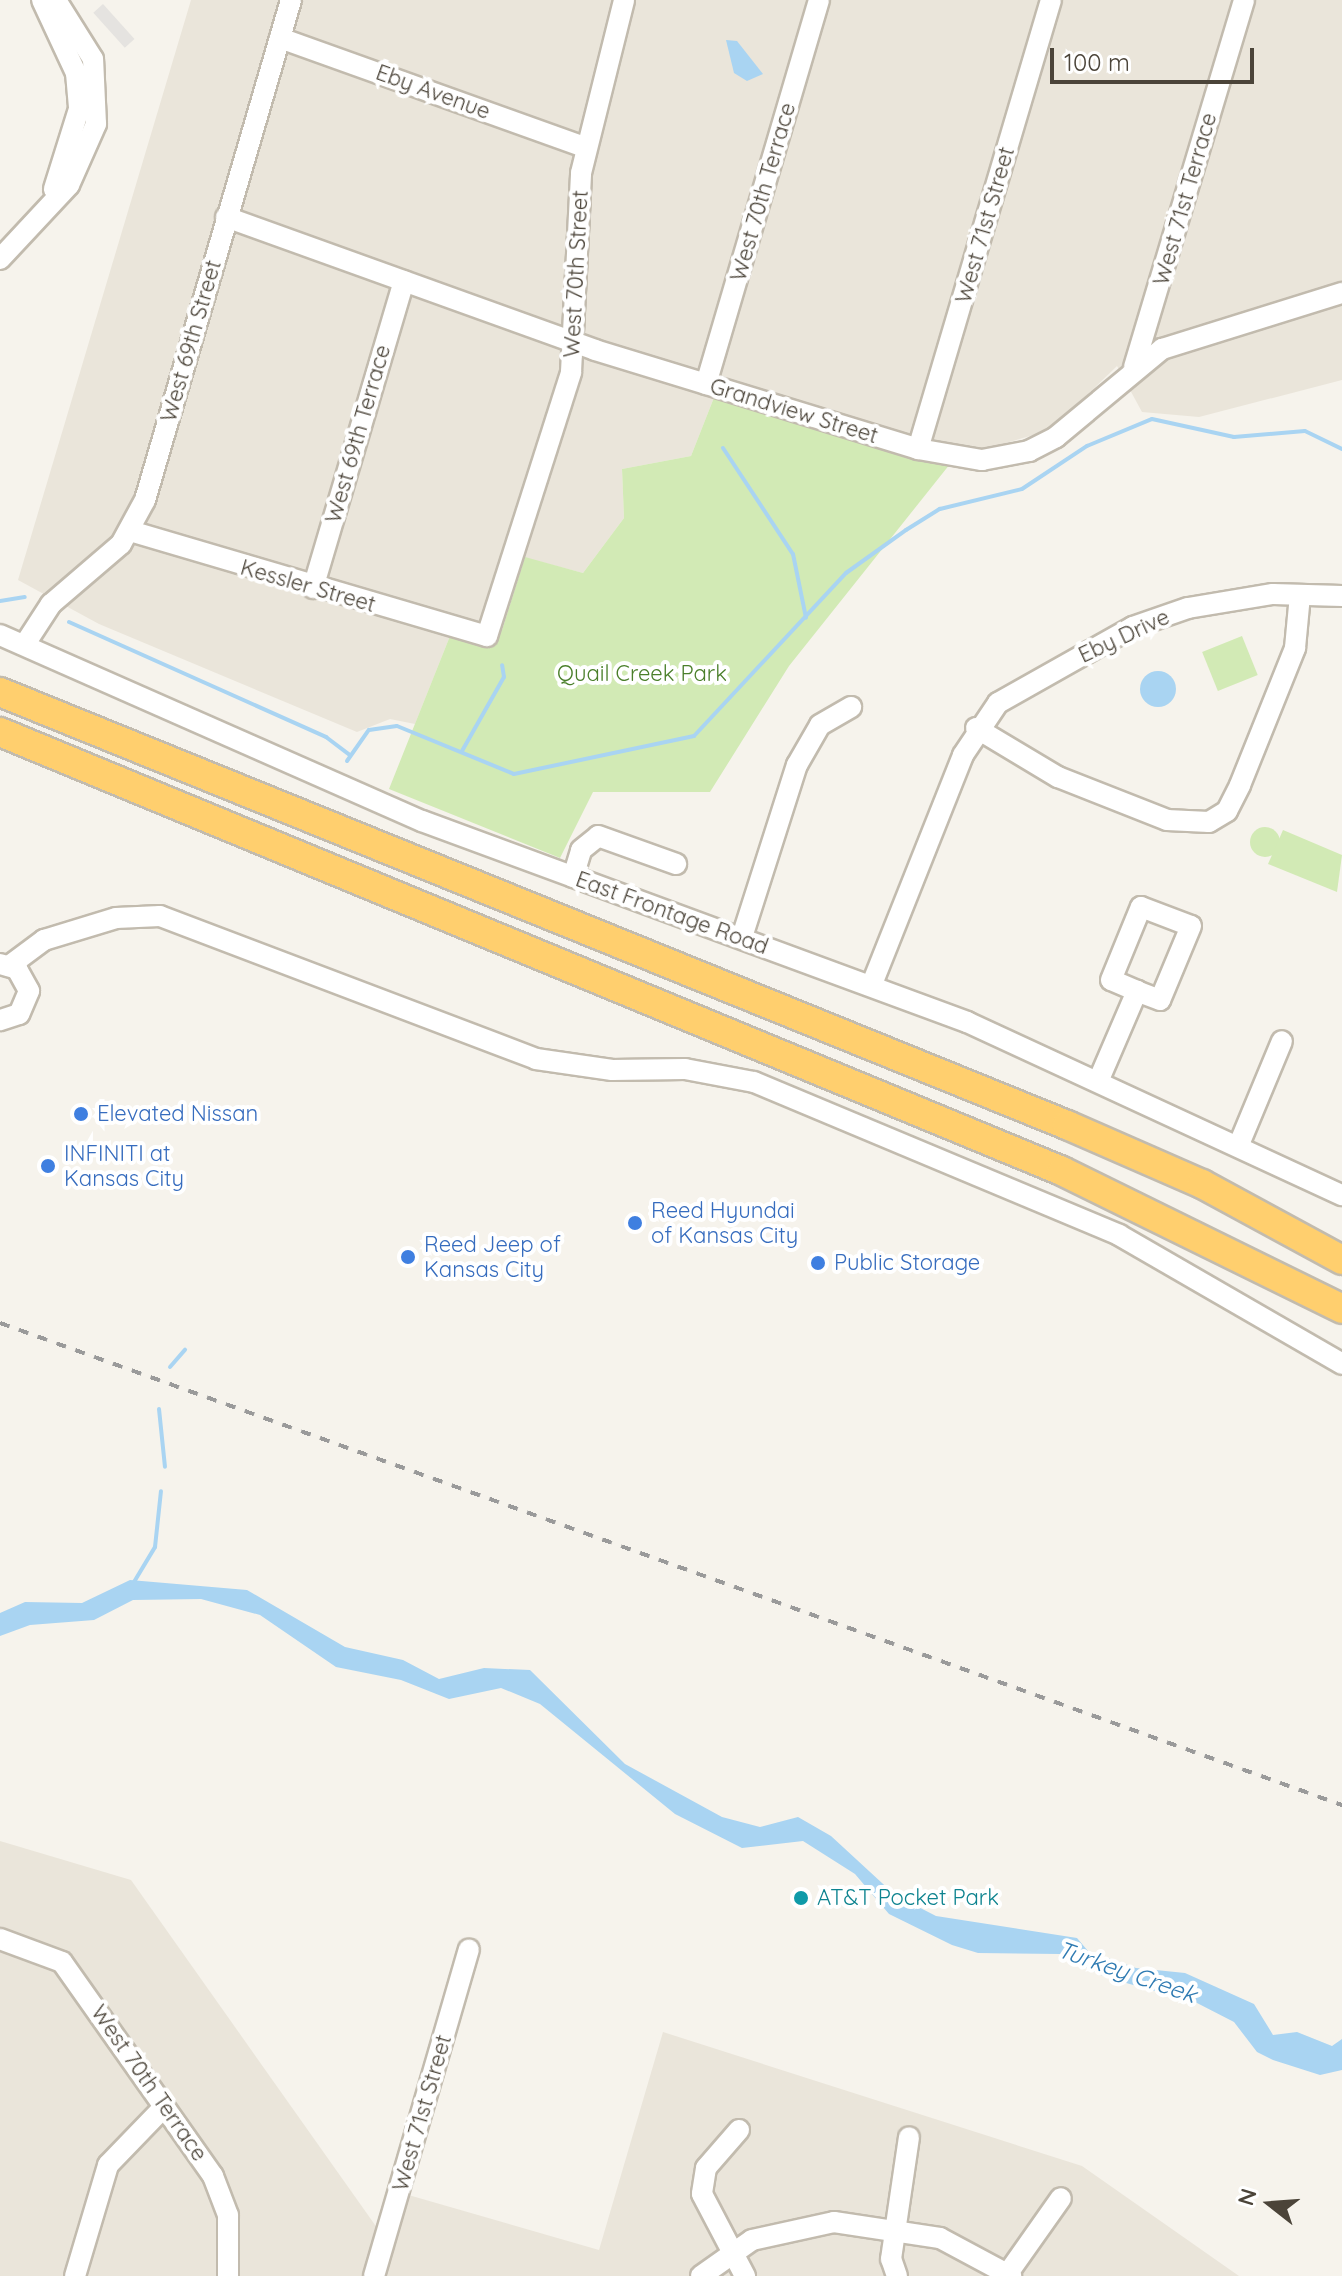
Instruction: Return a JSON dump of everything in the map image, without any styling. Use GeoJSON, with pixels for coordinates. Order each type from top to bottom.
{"type":"FeatureCollection","features":[{"type":"Feature","properties":{"kind":"highway"},"geometry":{"type":"LineString","coordinates":[[0,692],[1067,1125],[1202,1184],[1342,1260]]}},
{"type":"Feature","properties":{"kind":"highway"},"geometry":{"type":"LineString","coordinates":[[0,732],[1062,1171],[1342,1309]]}},
{"type":"Feature","properties":{"kind":"street"},"geometry":{"type":"LineString","coordinates":[[41,214],[79,109],[76,73],[42,0]]}},
{"type":"Feature","properties":{"kind":"street"},"geometry":{"type":"LineString","coordinates":[[0,259],[69,185],[96,124],[93,59],[56,0]]}},
{"type":"Feature","properties":{"kind":"street","name":"West 69th Street"},"geometry":{"type":"LineString","coordinates":[[130,531],[291,0]]}},
{"type":"Feature","properties":{"kind":"street","name":"West 70th Street"},"geometry":{"type":"LineString","coordinates":[[487,636],[576,343],[585,147],[624,0]]}},
{"type":"Feature","properties":{"kind":"street","name":"West 70th Terrace"},"geometry":{"type":"LineString","coordinates":[[706,384],[819,0]]}},
{"type":"Feature","properties":{"kind":"street","name":"West 71st Street"},"geometry":{"type":"LineString","coordinates":[[918,449],[1051,0]]}},
{"type":"Feature","properties":{"kind":"street","name":"West 71st Terrace"},"geometry":{"type":"LineString","coordinates":[[1134,368],[1156,307],[1244,0]]}},
{"type":"Feature","properties":{"kind":"street","name":"Eby Avenue"},"geometry":{"type":"LineString","coordinates":[[280,38],[585,147]]}},
{"type":"Feature","properties":{"kind":"street","name":"Grandview Street"},"geometry":{"type":"LineString","coordinates":[[226,217],[576,343],[918,449],[982,460],[1029,451],[1072,425],[1134,368],[1189,339],[1342,293]]}},
{"type":"Feature","properties":{"kind":"street","name":"West 69th Terrace"},"geometry":{"type":"LineString","coordinates":[[313,588],[404,281]]}},
{"type":"Feature","properties":{"kind":"street","name":"West 71st Terrace"},"geometry":{"type":"LineString","coordinates":[[1156,307],[1189,339]]}},
{"type":"Feature","properties":{"kind":"street"},"geometry":{"type":"LineString","coordinates":[[25,644],[51,604],[130,531]]}},
{"type":"Feature","properties":{"kind":"street","name":"Kessler Street"},"geometry":{"type":"LineString","coordinates":[[130,531],[313,588],[487,636]]}},
{"type":"Feature","properties":{"kind":"street"},"geometry":{"type":"LineString","coordinates":[[976,728],[1058,777],[1167,820],[1209,822],[1227,811],[1244,776],[1295,648],[1300,595]]}},
{"type":"Feature","properties":{"kind":"street","name":"Eby Drive"},"geometry":{"type":"LineString","coordinates":[[872,984],[976,728],[998,703],[1133,627],[1238,598],[1342,596]]}},
{"type":"Feature","properties":{"kind":"street","name":"East Frontage Road"},"geometry":{"type":"LineString","coordinates":[[0,635],[422,821],[872,984],[1100,1077],[1240,1142],[1342,1195]]}},
{"type":"Feature","properties":{"kind":"street"},"geometry":{"type":"LineString","coordinates":[[742,937],[797,765],[820,725],[851,707]]}},
{"type":"Feature","properties":{"kind":"street"},"geometry":{"type":"LineString","coordinates":[[573,877],[581,850],[598,836],[676,864]]}},
{"type":"Feature","properties":{"kind":"street"},"geometry":{"type":"LineString","coordinates":[[1141,907],[1191,926],[1160,1000],[1137,991],[1111,980],[1141,907]]}},
{"type":"Feature","properties":{"kind":"street"},"geometry":{"type":"LineString","coordinates":[[27,983],[4,965],[67,934],[116,918],[160,916],[536,1059],[612,1070],[685,1069],[754,1082],[1119,1235],[1342,1364]]}},
{"type":"Feature","properties":{"kind":"street"},"geometry":{"type":"LineString","coordinates":[[0,1020],[25,1007],[27,983],[67,934]]}},
{"type":"Feature","properties":{"kind":"street"},"geometry":{"type":"LineString","coordinates":[[1100,1077],[1137,991]]}},
{"type":"Feature","properties":{"kind":"street"},"geometry":{"type":"LineString","coordinates":[[1240,1142],[1282,1041]]}},
{"type":"Feature","properties":{"kind":"street","name":"West 70th Terrace"},"geometry":{"type":"LineString","coordinates":[[0,1939],[62,1962],[223,2193],[228,2276]]}},
{"type":"Feature","properties":{"kind":"street","name":"West 71st Street"},"geometry":{"type":"LineString","coordinates":[[374,2276],[469,1950]]}},
{"type":"Feature","properties":{"kind":"street"},"geometry":{"type":"LineString","coordinates":[[75,2276],[100,2179],[125,2141],[164,2107]]}},
{"type":"Feature","properties":{"kind":"street"},"geometry":{"type":"LineString","coordinates":[[739,2130],[706,2168],[702,2194],[730,2253],[745,2276]]}},
{"type":"Feature","properties":{"kind":"street"},"geometry":{"type":"LineString","coordinates":[[897,2276],[895,2228],[909,2137]]}},
{"type":"Feature","properties":{"kind":"street"},"geometry":{"type":"LineString","coordinates":[[701,2276],[730,2253],[812,2223],[895,2228],[940,2238],[1008,2275],[1061,2198]]}},
{"type":"Feature","properties":{"kind":"shaded area"},"geometry":{"type":"Polygon","coordinates":[[[191,0],[1342,0],[1342,380],[1199,417],[1142,412],[1117,366],[1051,430],[978,451],[715,395],[691,456],[622,469],[624,518],[583,573],[511,554],[484,626],[400,609],[397,621],[450,636],[415,724],[390,719],[357,732],[99,624],[18,580],[191,0]]]}},
{"type":"Feature","properties":{"kind":"shaded area"},"geometry":{"type":"Polygon","coordinates":[[[103,4],[134,39],[125,48],[93,13],[103,4]]]}},
{"type":"Feature","properties":{"kind":"shaded area"},"geometry":{"type":"Polygon","coordinates":[[[0,1841],[131,1880],[380,2232],[367,2276],[0,2276],[0,1841]]]}},
{"type":"Feature","properties":{"kind":"shaded area"},"geometry":{"type":"Polygon","coordinates":[[[663,2032],[1082,2166],[1239,2276],[381,2276],[405,2194],[599,2250],[663,2032]]]}},
{"type":"Feature","properties":{"kind":"green space","name":"Quail Creek Park"},"geometry":{"type":"Polygon","coordinates":[[[715,395],[950,464],[789,666],[710,792],[593,792],[560,858],[389,789],[450,636],[474,644],[502,630],[525,557],[583,573],[624,518],[622,469],[691,456],[715,395]]]}},
{"type":"Feature","properties":{"kind":"green space"},"geometry":{"type":"Polygon","coordinates":[[[1242,636],[1258,675],[1218,691],[1202,652],[1242,636]]]}},
{"type":"Feature","properties":{"kind":"green space"},"geometry":{"type":"Polygon","coordinates":[[[1265,827],[1271,828],[1279,836],[1279,848],[1271,856],[1265,857],[1259,856],[1251,848],[1250,842],[1251,836],[1259,828],[1265,827]]]}},
{"type":"Feature","properties":{"kind":"green space"},"geometry":{"type":"Polygon","coordinates":[[[1283,830],[1342,855],[1337,892],[1268,864],[1283,830]]]}},
{"type":"Feature","properties":{"kind":"water"},"geometry":{"type":"Polygon","coordinates":[[[726,40],[737,41],[763,74],[747,81],[734,73],[726,40]]]}},
{"type":"Feature","properties":{"kind":"water"},"geometry":{"type":"Polygon","coordinates":[[[1158,671],[1170,677],[1176,689],[1170,701],[1158,707],[1146,701],[1140,689],[1146,677],[1158,671]]]}},
{"type":"Feature","properties":{"kind":"water","name":"Turkey Creek"},"geometry":{"type":"Polygon","coordinates":[[[130,1580],[247,1590],[345,1647],[403,1660],[439,1679],[484,1668],[530,1670],[625,1764],[722,1817],[760,1827],[798,1817],[831,1836],[895,1895],[936,1916],[1077,1938],[1088,1951],[1136,1968],[1185,1973],[1254,2004],[1273,2035],[1297,2032],[1332,2046],[1342,2039],[1342,2070],[1320,2075],[1273,2060],[1257,2052],[1234,2022],[1197,2003],[1105,1977],[1060,1954],[978,1953],[952,1945],[889,1914],[855,1874],[803,1841],[742,1848],[675,1814],[540,1704],[501,1688],[449,1699],[401,1680],[336,1667],[260,1615],[201,1599],[133,1600],[94,1620],[30,1625],[0,1636],[0,1613],[25,1602],[82,1603],[130,1580]]]}},
{"type":"Feature","properties":{"kind":"waterway"},"geometry":{"type":"LineString","coordinates":[[347,761],[369,730],[397,726],[514,774],[694,736],[846,573],[906,530],[940,509],[1022,489],[1087,446],[1152,419],[1234,437],[1305,431],[1342,449]]}},
{"type":"Feature","properties":{"kind":"waterway"},"geometry":{"type":"LineString","coordinates":[[723,448],[793,554],[806,618]]}},
{"type":"Feature","properties":{"kind":"waterway"},"geometry":{"type":"LineString","coordinates":[[0,601],[25,597]]}},
{"type":"Feature","properties":{"kind":"waterway"},"geometry":{"type":"LineString","coordinates":[[69,622],[326,737],[350,755]]}},
{"type":"Feature","properties":{"kind":"waterway"},"geometry":{"type":"LineString","coordinates":[[462,751],[504,677],[502,665]]}},
{"type":"Feature","properties":{"kind":"waterway"},"geometry":{"type":"LineString","coordinates":[[170,1367],[185,1350]]}},
{"type":"Feature","properties":{"kind":"waterway"},"geometry":{"type":"LineString","coordinates":[[159,1409],[165,1467]]}},
{"type":"Feature","properties":{"kind":"waterway"},"geometry":{"type":"LineString","coordinates":[[134,1582],[155,1547],[161,1491]]}},
{"type":"Feature","properties":{"kind":"railway"},"geometry":{"type":"LineString","coordinates":[[0,1323],[1342,1805]]}},
{"type":"Feature","properties":{"kind":"place","name":"Elevated Nissan"},"geometry":{"type":"Point","coordinates":[81,1114]}},
{"type":"Feature","properties":{"kind":"place","name":"INFINITI at Kansas City"},"geometry":{"type":"Point","coordinates":[48,1166]}},
{"type":"Feature","properties":{"kind":"place","name":"Reed Hyundai of Kansas City"},"geometry":{"type":"Point","coordinates":[635,1223]}},
{"type":"Feature","properties":{"kind":"place","name":"Reed Jeep of Kansas City"},"geometry":{"type":"Point","coordinates":[408,1257]}},
{"type":"Feature","properties":{"kind":"place","name":"Public Storage"},"geometry":{"type":"Point","coordinates":[818,1263]}},
{"type":"Feature","properties":{"kind":"place","name":"AT&T Pocket Park"},"geometry":{"type":"Point","coordinates":[801,1898]}}]}
